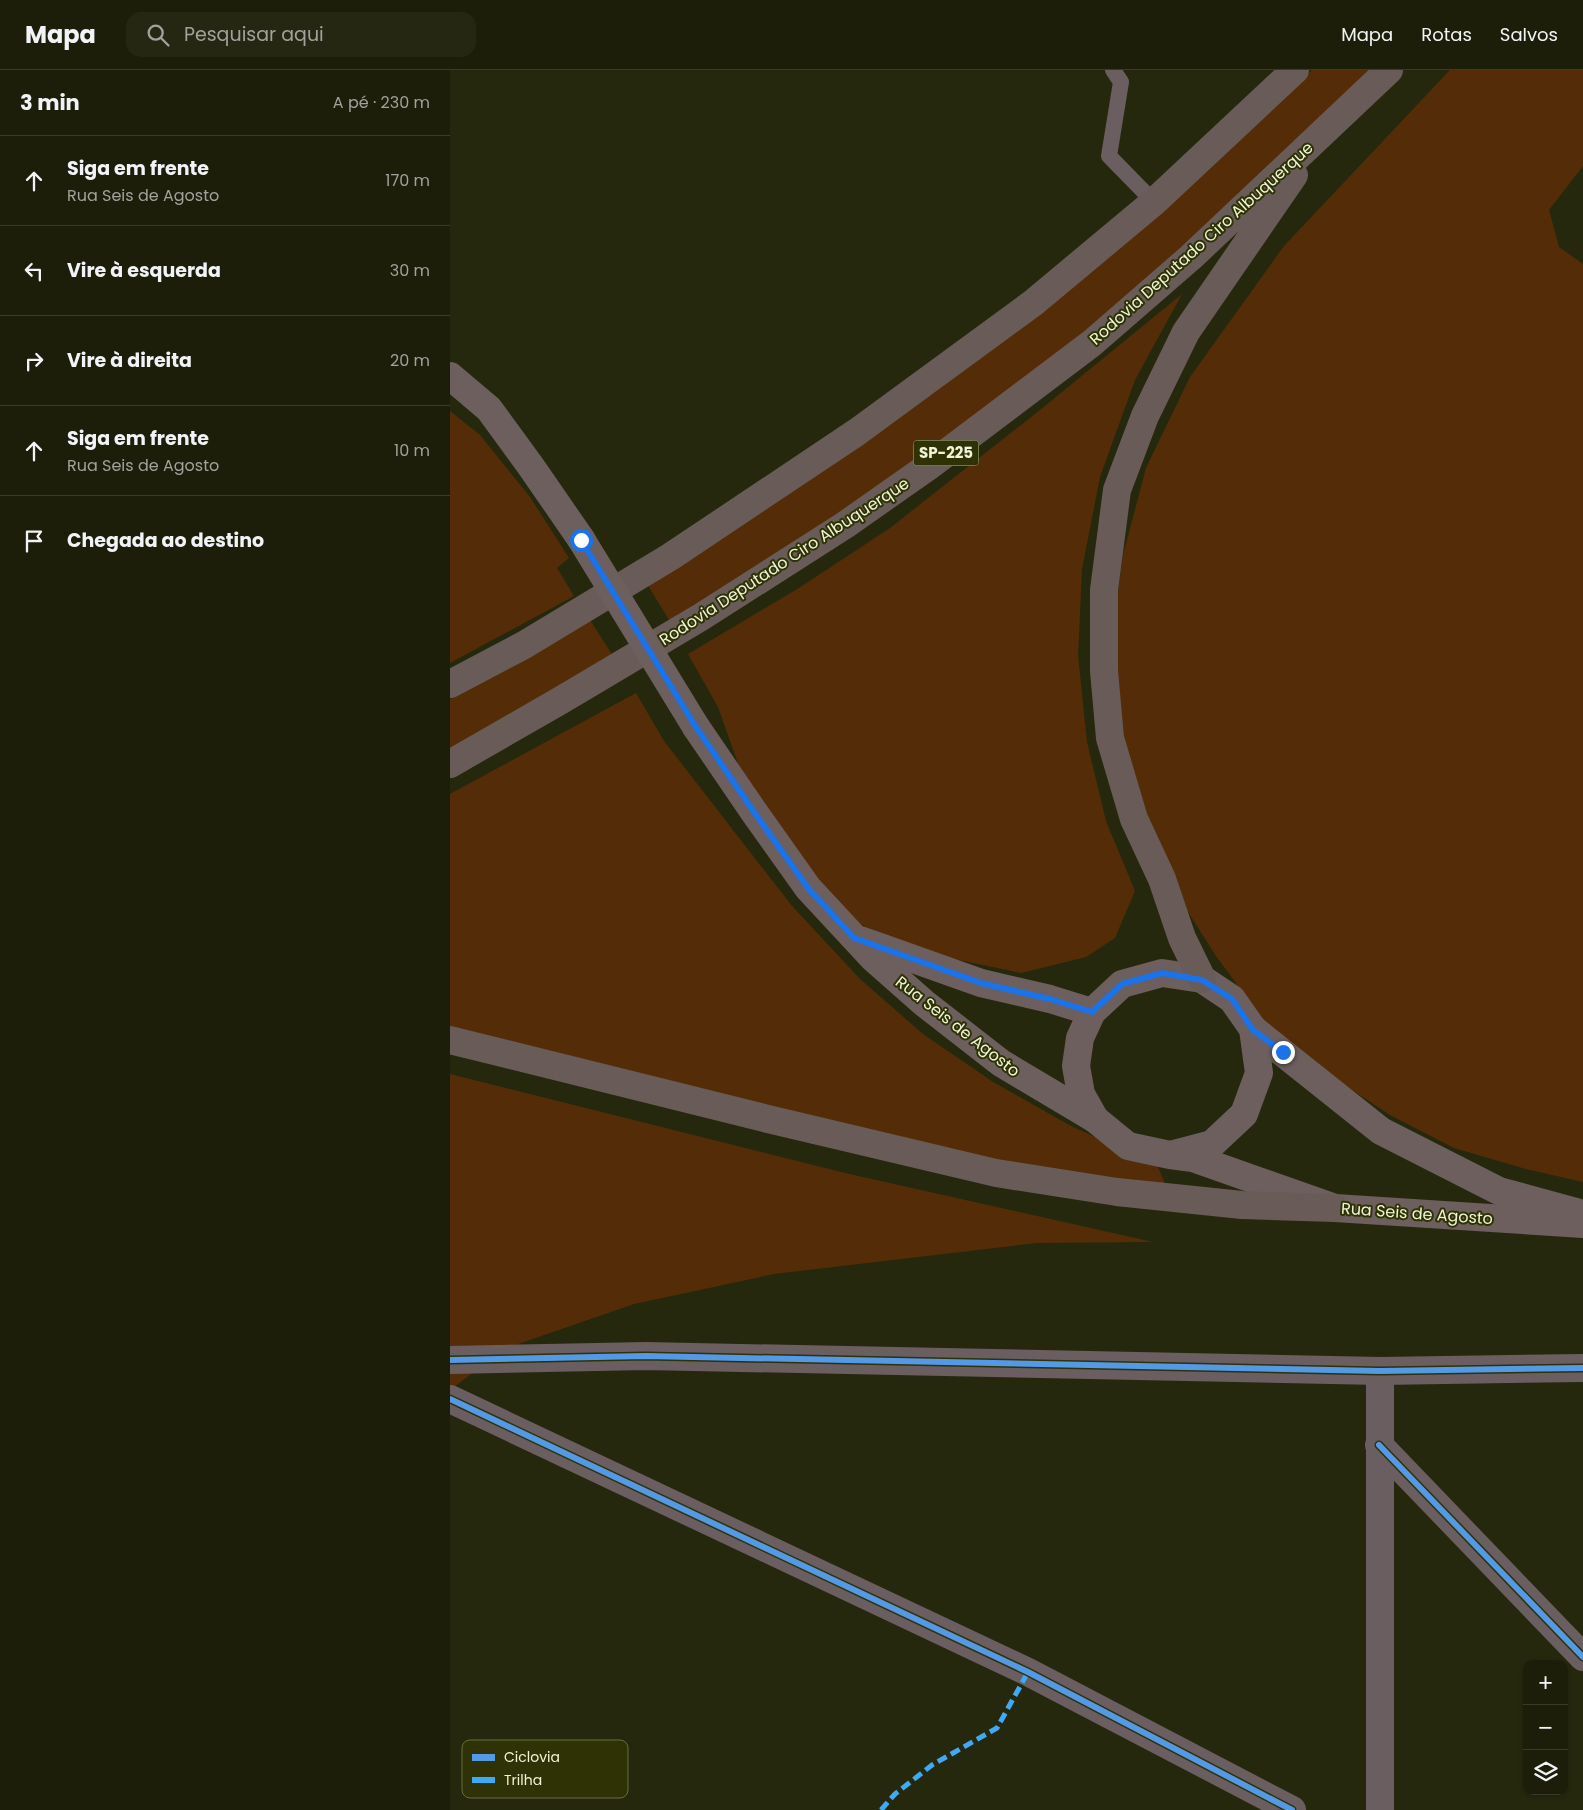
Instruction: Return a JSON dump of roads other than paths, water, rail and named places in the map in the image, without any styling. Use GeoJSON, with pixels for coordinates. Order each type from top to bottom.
{"type":"FeatureCollection","features":[{"type":"Feature","properties":{"kind":"main road"},"geometry":{"type":"LineString","coordinates":[[450,684],[524,645],[670,557],[857,432],[1033,303],[1154,202],[1295,70]]}},
{"type":"Feature","properties":{"kind":"main road","name":"Rodovia Deputado Ciro Albuquerque"},"geometry":{"type":"LineString","coordinates":[[450,764],[701,617],[845,525],[929,466],[1092,343],[1191,257],[1389,70]]}},
{"type":"Feature","properties":{"kind":"main road"},"geometry":{"type":"LineString","coordinates":[[1202,980],[1182,938],[1162,879],[1134,818],[1110,738],[1104,670],[1104,590],[1118,490],[1145,416],[1186,332],[1326,130]]}},
{"type":"Feature","properties":{"kind":"main road","name":"Rua Seis de Agosto"},"geometry":{"type":"LineString","coordinates":[[450,376],[489,409],[532,468],[581,540],[696,727],[808,888],[873,958],[924,1003],[1001,1063],[1095,1119],[1128,1146],[1194,1158],[1334,1208],[1583,1224]]}},
{"type":"Feature","properties":{"kind":"main road","name":"Rua Seis de Agosto"},"geometry":{"type":"LineString","coordinates":[[854,938],[981,983],[1050,999],[1092,1012]]}},
{"type":"Feature","properties":{"kind":"main road"},"geometry":{"type":"LineString","coordinates":[[1095,1119],[1081,1094],[1076,1066],[1080,1038],[1092,1012],[1122,984],[1162,973],[1202,980],[1232,999],[1253,1030],[1259,1073],[1244,1114],[1212,1144],[1170,1155]]}},
{"type":"Feature","properties":{"kind":"main road","name":"Rua Seis de Agosto"},"geometry":{"type":"LineString","coordinates":[[1253,1030],[1381,1131],[1499,1191],[1583,1214]]}},
{"type":"Feature","properties":{"kind":"main road"},"geometry":{"type":"LineString","coordinates":[[450,1040],[774,1121],[996,1173],[1117,1192],[1242,1205],[1334,1208]]}},
{"type":"Feature","properties":{"kind":"street"},"geometry":{"type":"LineString","coordinates":[[450,1360],[646,1356],[1380,1372],[1583,1368]]}},
{"type":"Feature","properties":{"kind":"street"},"geometry":{"type":"LineString","coordinates":[[1380,1372],[1380,1810]]}},
{"type":"Feature","properties":{"kind":"street"},"geometry":{"type":"LineString","coordinates":[[450,1399],[1028,1672],[1292,1810]]}},
{"type":"Feature","properties":{"kind":"street"},"geometry":{"type":"LineString","coordinates":[[1379,1445],[1583,1657]]}},
{"type":"Feature","properties":{"kind":"lane"},"geometry":{"type":"LineString","coordinates":[[1113,70],[1121,82],[1109,156],[1154,202]]}}]}
